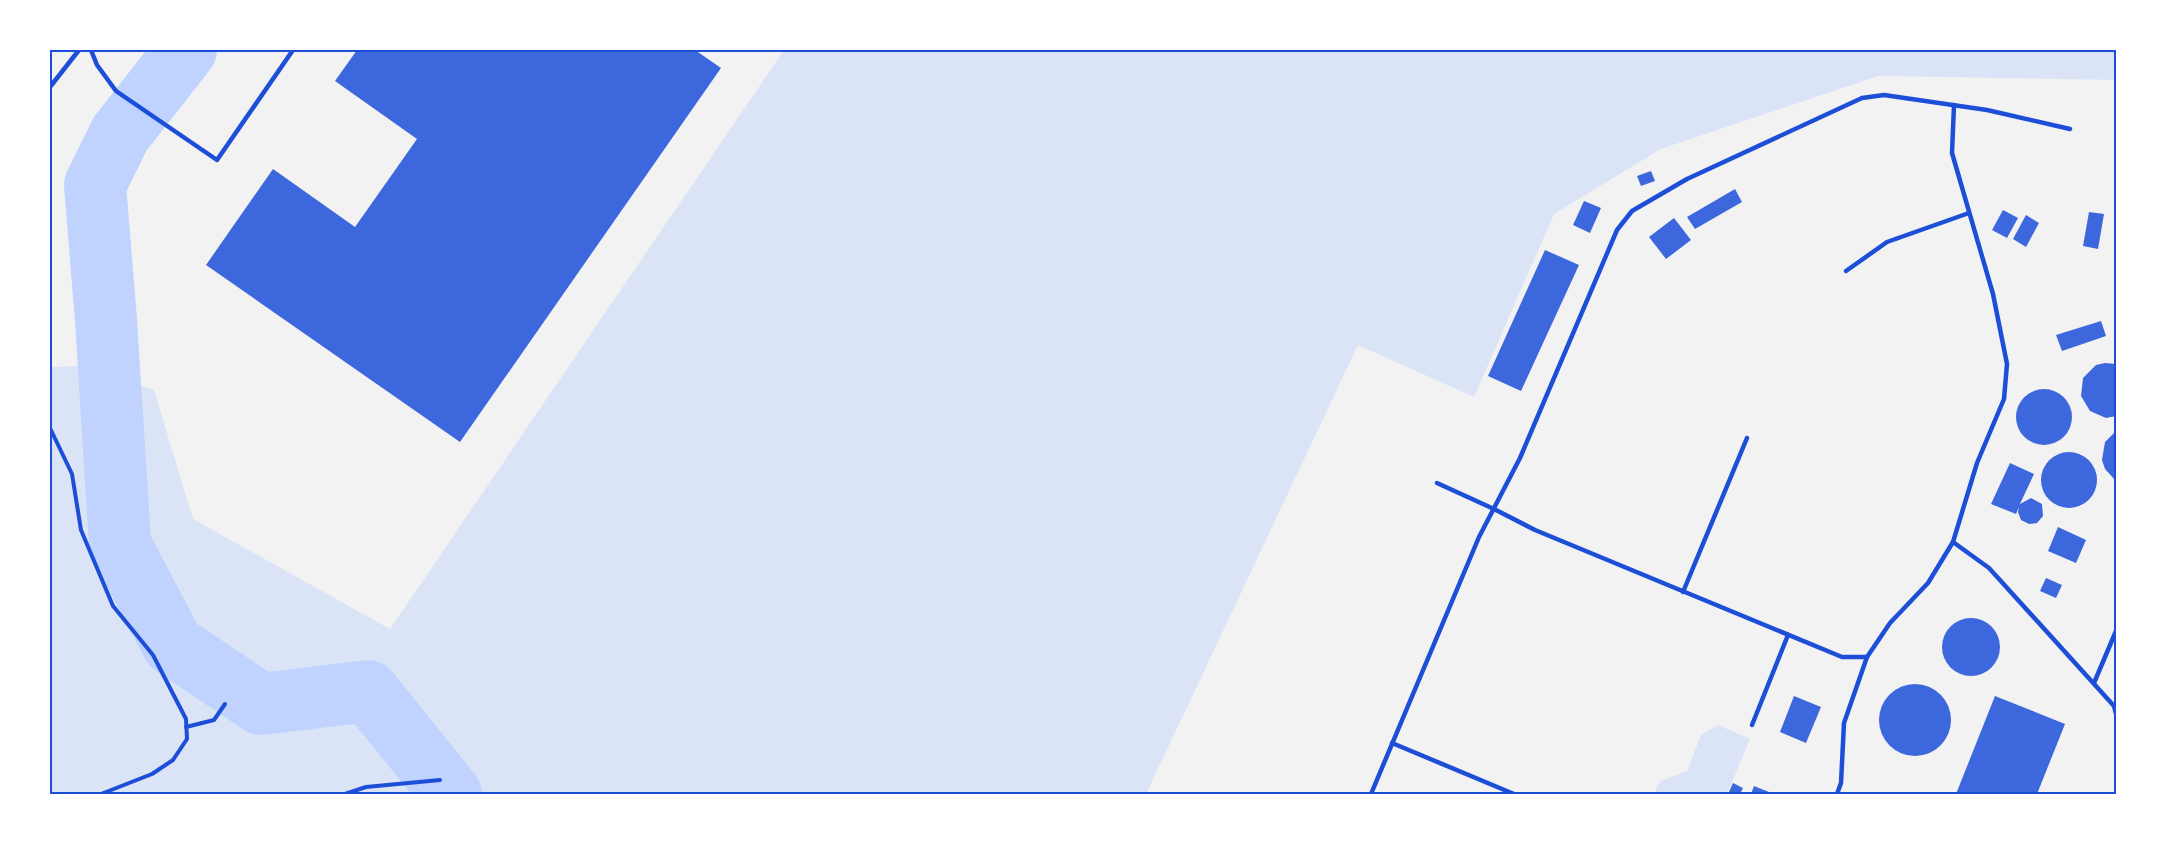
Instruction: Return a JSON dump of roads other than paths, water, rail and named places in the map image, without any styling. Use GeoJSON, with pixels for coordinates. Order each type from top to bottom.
{"type":"FeatureCollection","features":[{"type":"Feature","properties":{"kind":"lane"},"geometry":{"type":"LineString","coordinates":[[50,87],[78,50]]}},
{"type":"Feature","properties":{"kind":"lane"},"geometry":{"type":"LineString","coordinates":[[91,50],[97,65],[116,91],[217,160],[293,50]]}},
{"type":"Feature","properties":{"kind":"lane"},"geometry":{"type":"LineString","coordinates":[[1371,795],[1479,537],[1520,458],[1617,230],[1632,211],[1687,179],[1862,98],[1884,95],[1987,110],[2070,129]]}},
{"type":"Feature","properties":{"kind":"lane"},"geometry":{"type":"LineString","coordinates":[[1837,795],[1841,783],[1844,723],[1867,657],[1890,623],[1928,584],[1953,542],[1977,464],[2004,399],[2007,364],[1993,294],[1952,153],[1953,105]]}},
{"type":"Feature","properties":{"kind":"lane"},"geometry":{"type":"LineString","coordinates":[[1846,271],[1887,242],[1970,213]]}},
{"type":"Feature","properties":{"kind":"lane"},"geometry":{"type":"LineString","coordinates":[[1683,592],[1747,438]]}},
{"type":"Feature","properties":{"kind":"lane"},"geometry":{"type":"LineString","coordinates":[[1437,483],[1535,530],[1842,657],[1867,657]]}},
{"type":"Feature","properties":{"kind":"lane"},"geometry":{"type":"LineString","coordinates":[[1953,542],[1989,568],[2094,683],[2114,706],[2116,714]]}},
{"type":"Feature","properties":{"kind":"lane"},"geometry":{"type":"LineString","coordinates":[[2094,683],[2116,631]]}},
{"type":"Feature","properties":{"kind":"lane"},"geometry":{"type":"LineString","coordinates":[[1752,725],[1788,635]]}},
{"type":"Feature","properties":{"kind":"lane"},"geometry":{"type":"LineString","coordinates":[[1392,743],[1514,795]]}},
{"type":"Feature","properties":{"kind":"waterway"},"geometry":{"type":"LineString","coordinates":[[186,50],[120,134],[95,185],[120,544],[173,645],[261,704],[368,691],[451,794]]}}]}
